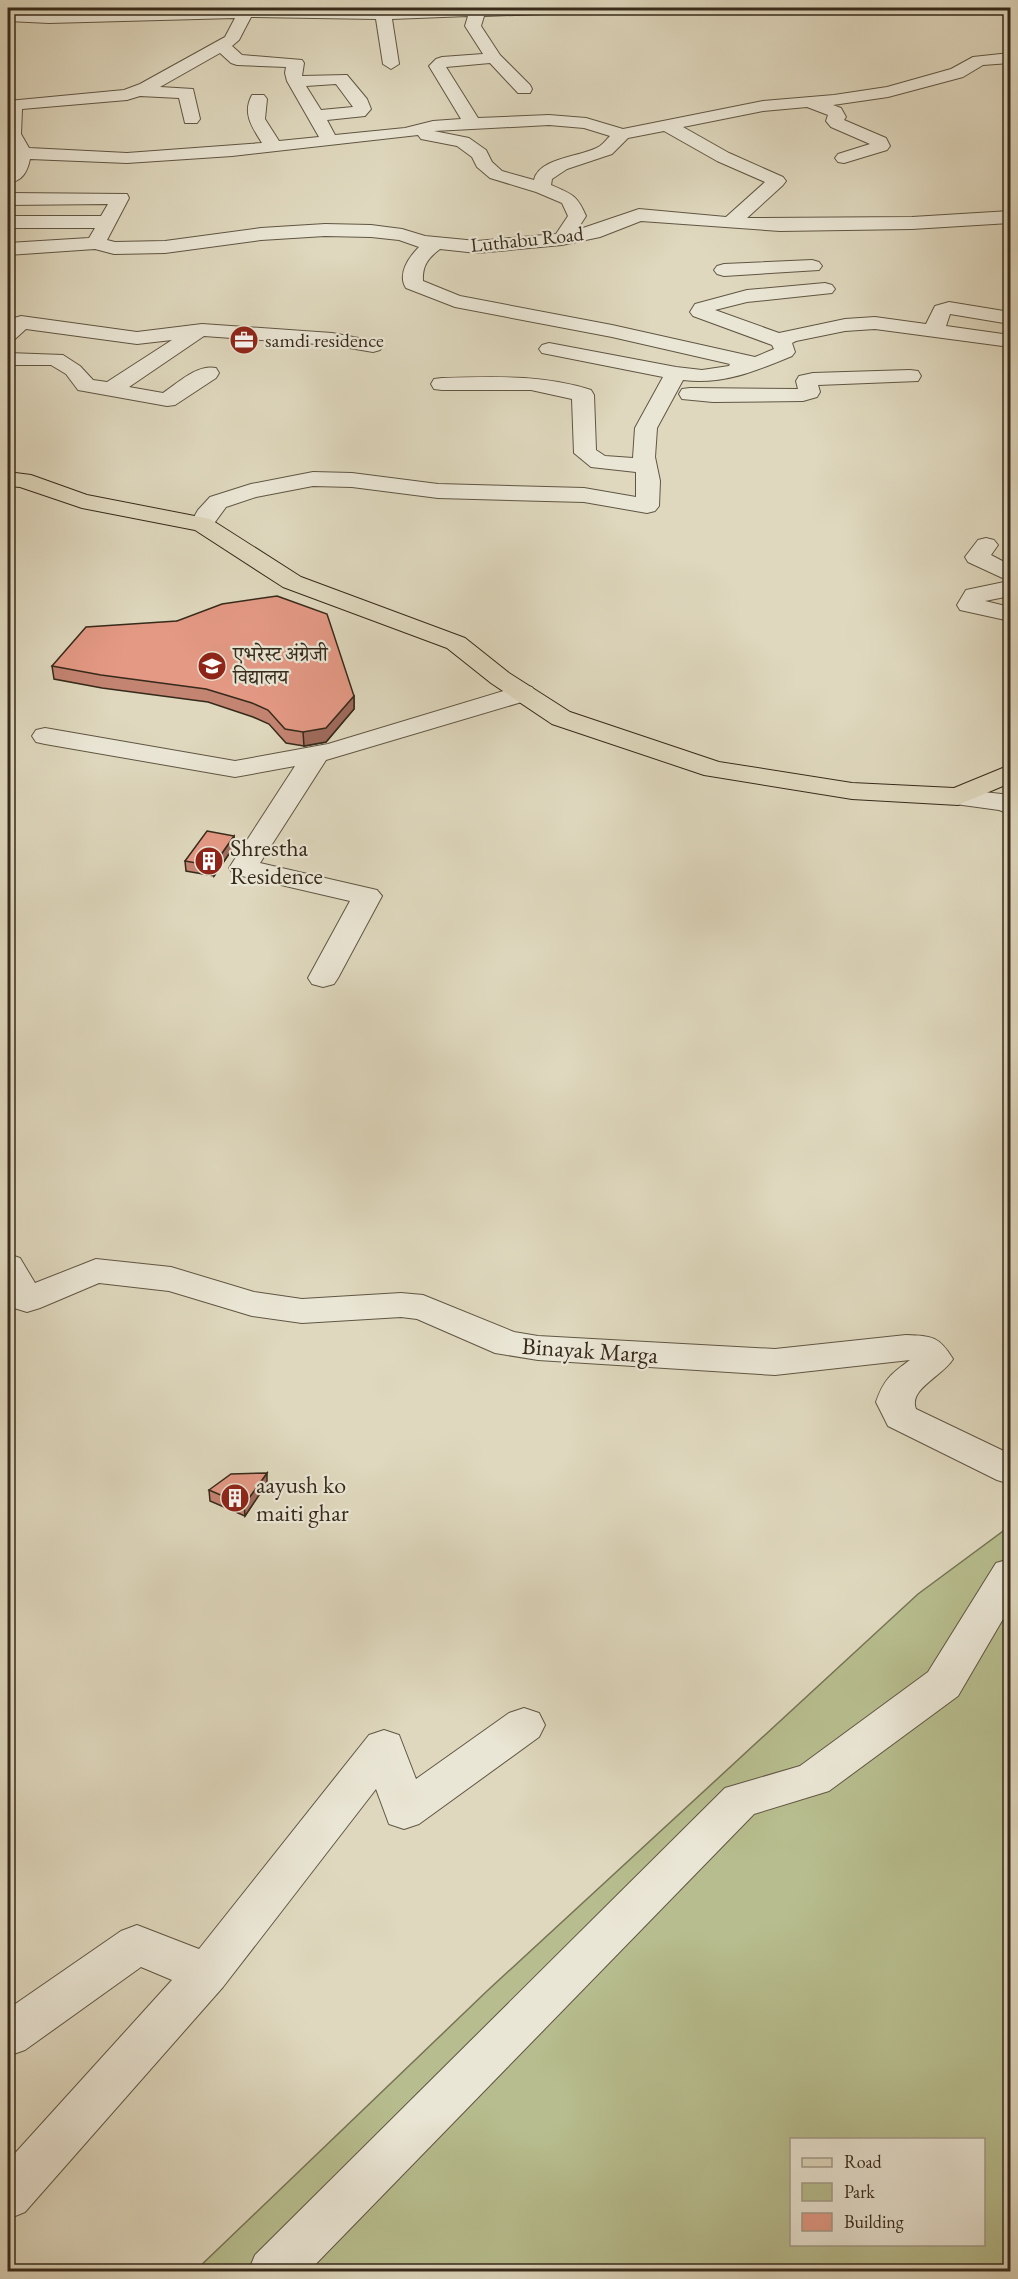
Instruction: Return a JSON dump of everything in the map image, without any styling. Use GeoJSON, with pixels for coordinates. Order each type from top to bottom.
{"type":"FeatureCollection","features":[{"type":"Feature","properties":{"kind":"main road"},"geometry":{"type":"LineString","coordinates":[[8,479],[23,480],[82,501],[202,524],[292,582],[456,643],[561,718],[714,769],[852,791],[958,797],[1011,773]]}},
{"type":"Feature","properties":{"kind":"street"},"geometry":{"type":"LineString","coordinates":[[15,13],[50,18],[244,13],[276,10],[330,15],[426,10],[571,8]]}},
{"type":"Feature","properties":{"kind":"street"},"geometry":{"type":"LineString","coordinates":[[478,11],[473,26],[494,58],[524,89]]}},
{"type":"Feature","properties":{"kind":"street"},"geometry":{"type":"LineString","coordinates":[[8,177],[18,171],[12,134],[14,105],[105,98],[128,95],[138,91],[231,40],[240,26],[244,13]]}},
{"type":"Feature","properties":{"kind":"street"},"geometry":{"type":"LineString","coordinates":[[383,13],[391,64]]}},
{"type":"Feature","properties":{"kind":"street"},"geometry":{"type":"LineString","coordinates":[[222,45],[237,60],[296,63],[293,73],[295,81],[330,141]]}},
{"type":"Feature","properties":{"kind":"street"},"geometry":{"type":"LineString","coordinates":[[15,153],[127,158],[330,141],[405,133],[433,126],[549,120],[586,123],[622,134],[763,106],[867,96],[935,81],[957,73],[979,60],[997,45]]}},
{"type":"Feature","properties":{"kind":"street"},"geometry":{"type":"LineString","coordinates":[[472,123],[437,66],[442,62],[494,58]]}},
{"type":"Feature","properties":{"kind":"street"},"geometry":{"type":"LineString","coordinates":[[979,60],[1011,58]]}},
{"type":"Feature","properties":{"kind":"street"},"geometry":{"type":"LineString","coordinates":[[295,81],[341,79],[362,103],[362,109],[358,112],[316,116]]}},
{"type":"Feature","properties":{"kind":"street"},"geometry":{"type":"LineString","coordinates":[[138,91],[187,93],[191,119]]}},
{"type":"Feature","properties":{"kind":"street"},"geometry":{"type":"LineString","coordinates":[[258,99],[256,119],[273,146]]}},
{"type":"Feature","properties":{"kind":"street"},"geometry":{"type":"LineString","coordinates":[[808,102],[835,112],[837,123],[880,142],[881,146],[844,158]]}},
{"type":"Feature","properties":{"kind":"street"},"geometry":{"type":"LineString","coordinates":[[666,125],[723,157],[777,182],[730,223]]}},
{"type":"Feature","properties":{"kind":"street"},"geometry":{"type":"LineString","coordinates":[[405,133],[440,136],[463,142],[480,154],[482,163],[490,172],[542,188],[570,200],[577,216],[562,239]]}},
{"type":"Feature","properties":{"kind":"street"},"geometry":{"type":"LineString","coordinates":[[542,188],[543,177],[577,159],[606,150],[622,134]]}},
{"type":"Feature","properties":{"kind":"street"},"geometry":{"type":"LineString","coordinates":[[8,177],[31,177]]}},
{"type":"Feature","properties":{"kind":"street"},"geometry":{"type":"LineString","coordinates":[[96,243],[131,179]]}},
{"type":"Feature","properties":{"kind":"street"},"geometry":{"type":"LineString","coordinates":[[8,199],[120,198]]}},
{"type":"Feature","properties":{"kind":"street","name":"Luthabu Road"},"geometry":{"type":"LineString","coordinates":[[8,249],[96,243],[114,248],[165,247],[261,234],[325,230],[370,231],[437,243],[477,247],[562,239],[592,233],[639,215],[730,223],[912,223],[1011,217]]}},
{"type":"Feature","properties":{"kind":"street"},"geometry":{"type":"LineString","coordinates":[[8,222],[108,222]]}},
{"type":"Feature","properties":{"kind":"street"},"geometry":{"type":"LineString","coordinates":[[437,243],[423,252],[417,261],[412,276],[413,284],[455,301],[612,330],[756,363]]}},
{"type":"Feature","properties":{"kind":"street"},"geometry":{"type":"LineString","coordinates":[[724,270],[812,266]]}},
{"type":"Feature","properties":{"kind":"street"},"geometry":{"type":"LineString","coordinates":[[750,269],[768,294]]}},
{"type":"Feature","properties":{"kind":"street"},"geometry":{"type":"LineString","coordinates":[[825,289],[768,294],[712,303],[702,308],[700,312],[781,341],[790,336],[845,325],[875,323],[1011,341]]}},
{"type":"Feature","properties":{"kind":"street"},"geometry":{"type":"LineString","coordinates":[[934,330],[942,309],[1011,318]]}},
{"type":"Feature","properties":{"kind":"street"},"geometry":{"type":"LineString","coordinates":[[111,389],[224,315]]}},
{"type":"Feature","properties":{"kind":"street"},"geometry":{"type":"LineString","coordinates":[[9,331],[21,322],[137,338],[202,330],[332,339],[373,346]]}},
{"type":"Feature","properties":{"kind":"street"},"geometry":{"type":"LineString","coordinates":[[202,524],[206,515],[218,502],[251,491],[313,479],[352,480],[447,492],[584,495],[647,506],[649,481],[644,457],[646,428],[672,382],[725,374],[756,363],[785,352],[781,341]]}},
{"type":"Feature","properties":{"kind":"street"},"geometry":{"type":"LineString","coordinates":[[549,349],[672,382],[713,396],[803,394],[808,392],[807,381],[813,379],[910,376]]}},
{"type":"Feature","properties":{"kind":"street"},"geometry":{"type":"LineString","coordinates":[[8,359],[56,360],[73,370],[86,384],[167,400],[208,373]]}},
{"type":"Feature","properties":{"kind":"street"},"geometry":{"type":"LineString","coordinates":[[442,384],[535,384],[563,387],[583,395],[585,453],[599,462],[646,466]]}},
{"type":"Feature","properties":{"kind":"street"},"geometry":{"type":"LineString","coordinates":[[986,545],[977,557],[1011,574]]}},
{"type":"Feature","properties":{"kind":"street"},"geometry":{"type":"LineString","coordinates":[[1011,588],[975,595],[969,605],[1011,614]]}},
{"type":"Feature","properties":{"kind":"street"},"geometry":{"type":"LineString","coordinates":[[45,736],[235,768],[316,754],[523,693]]}},
{"type":"Feature","properties":{"kind":"street"},"geometry":{"type":"LineString","coordinates":[[316,754],[243,868],[367,896],[323,978]]}},
{"type":"Feature","properties":{"kind":"street"},"geometry":{"type":"LineString","coordinates":[[958,797],[1009,803],[1011,806]]}},
{"type":"Feature","properties":{"kind":"street","name":"Binayak Marga"},"geometry":{"type":"LineString","coordinates":[[8,1266],[27,1300],[96,1270],[171,1279],[252,1304],[302,1311],[401,1305],[423,1307],[508,1344],[538,1348],[775,1362],[906,1347],[926,1348],[935,1359],[900,1386],[894,1402],[901,1417],[1011,1470]]}},
{"type":"Feature","properties":{"kind":"street"},"geometry":{"type":"LineString","coordinates":[[273,2271],[740,1801],[814,1779],[943,1684],[1011,1574]]}},
{"type":"Feature","properties":{"kind":"street"},"geometry":{"type":"LineString","coordinates":[[8,2196],[207,1973],[384,1747],[404,1811],[524,1725]]}},
{"type":"Feature","properties":{"kind":"street"},"geometry":{"type":"LineString","coordinates":[[8,2035],[137,1945],[207,1973]]}},
{"type":"Feature","properties":{"kind":"green space"},"geometry":{"type":"Polygon","coordinates":[[[1010,1526],[1010,2271],[194,2272],[487,1991],[918,1594],[1010,1526]]]}},
{"type":"Feature","properties":{"kind":"building"},"geometry":{"type":"Polygon","coordinates":[[[277,596],[327,614],[354,696],[326,728],[303,732],[285,729],[268,710],[206,689],[52,666],[86,627],[177,621],[222,604],[277,596]]]}},
{"type":"Feature","properties":{"kind":"building"},"geometry":{"type":"Polygon","coordinates":[[[207,831],[234,836],[213,866],[185,861],[207,831]]]}},
{"type":"Feature","properties":{"kind":"building"},"geometry":{"type":"Polygon","coordinates":[[[267,1473],[244,1505],[209,1490],[231,1474],[267,1473]]]}},
{"type":"Feature","properties":{"kind":"place","name":"samdi residence"},"geometry":{"type":"Point","coordinates":[244,340]}},
{"type":"Feature","properties":{"kind":"place","name":"एभरेस्ट अंग्रेजी विद्यालय"},"geometry":{"type":"Point","coordinates":[212,666]}},
{"type":"Feature","properties":{"kind":"place","name":"Shrestha Residence"},"geometry":{"type":"Point","coordinates":[209,861]}},
{"type":"Feature","properties":{"kind":"place","name":"aayush ko maiti ghar"},"geometry":{"type":"Point","coordinates":[235,1498]}}]}
